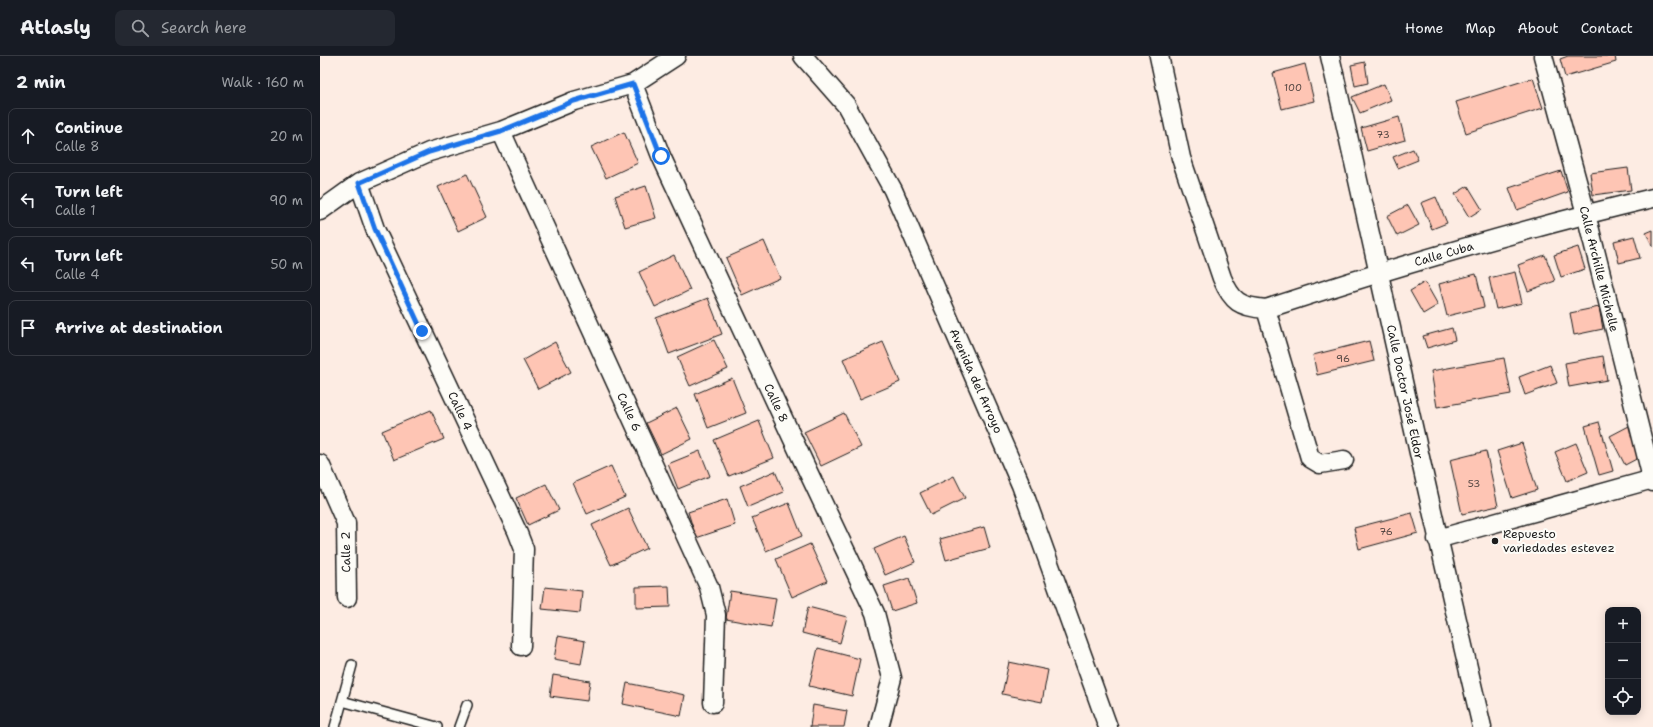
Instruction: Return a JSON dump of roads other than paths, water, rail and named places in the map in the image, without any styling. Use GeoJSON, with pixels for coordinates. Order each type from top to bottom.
{"type":"FeatureCollection","features":[{"type":"Feature","properties":{"kind":"street"},"geometry":{"type":"LineString","coordinates":[[320,211],[359,183],[429,152],[501,131],[574,101],[633,84],[676,56]]}},
{"type":"Feature","properties":{"kind":"street","name":"Avenida del Arroyo"},"geometry":{"type":"LineString","coordinates":[[803,56],[846,105],[893,190],[1022,485],[1108,727]]}},
{"type":"Feature","properties":{"kind":"street","name":"Calle Cuba"},"geometry":{"type":"LineString","coordinates":[[1159,56],[1181,158],[1222,278],[1228,292],[1238,302],[1249,308],[1266,309],[1379,272],[1586,214],[1653,198]]}},
{"type":"Feature","properties":{"kind":"street","name":"Calle Doctor José Eldor"},"geometry":{"type":"LineString","coordinates":[[1330,56],[1437,539],[1482,727]]}},
{"type":"Feature","properties":{"kind":"street","name":"Calle Archille Michelle"},"geometry":{"type":"LineString","coordinates":[[1543,56],[1586,214],[1653,480]]}},
{"type":"Feature","properties":{"kind":"street","name":"Calle 8"},"geometry":{"type":"LineString","coordinates":[[633,84],[661,156],[875,613],[892,678],[879,727]]}},
{"type":"Feature","properties":{"kind":"street","name":"Calle 6"},"geometry":{"type":"LineString","coordinates":[[501,131],[709,587],[716,615],[713,703]]}},
{"type":"Feature","properties":{"kind":"street","name":"Calle 4"},"geometry":{"type":"LineString","coordinates":[[359,183],[375,229],[524,549],[521,646]]}},
{"type":"Feature","properties":{"kind":"street"},"geometry":{"type":"LineString","coordinates":[[1266,309],[1310,458],[1320,464],[1344,460]]}},
{"type":"Feature","properties":{"kind":"street","name":"Calle 2"},"geometry":{"type":"LineString","coordinates":[[321,470],[346,523],[347,598]]}},
{"type":"Feature","properties":{"kind":"street"},"geometry":{"type":"LineString","coordinates":[[1437,539],[1653,480]]}},
{"type":"Feature","properties":{"kind":"lane"},"geometry":{"type":"LineString","coordinates":[[335,727],[352,665]]}},
{"type":"Feature","properties":{"kind":"lane"},"geometry":{"type":"LineString","coordinates":[[342,701],[438,727]]}},
{"type":"Feature","properties":{"kind":"lane"},"geometry":{"type":"LineString","coordinates":[[459,727],[467,705]]}},
{"type":"Feature","properties":{"kind":"place","name":"Repuesto variedades estevez"},"geometry":{"type":"Point","coordinates":[1495,541]}}]}
